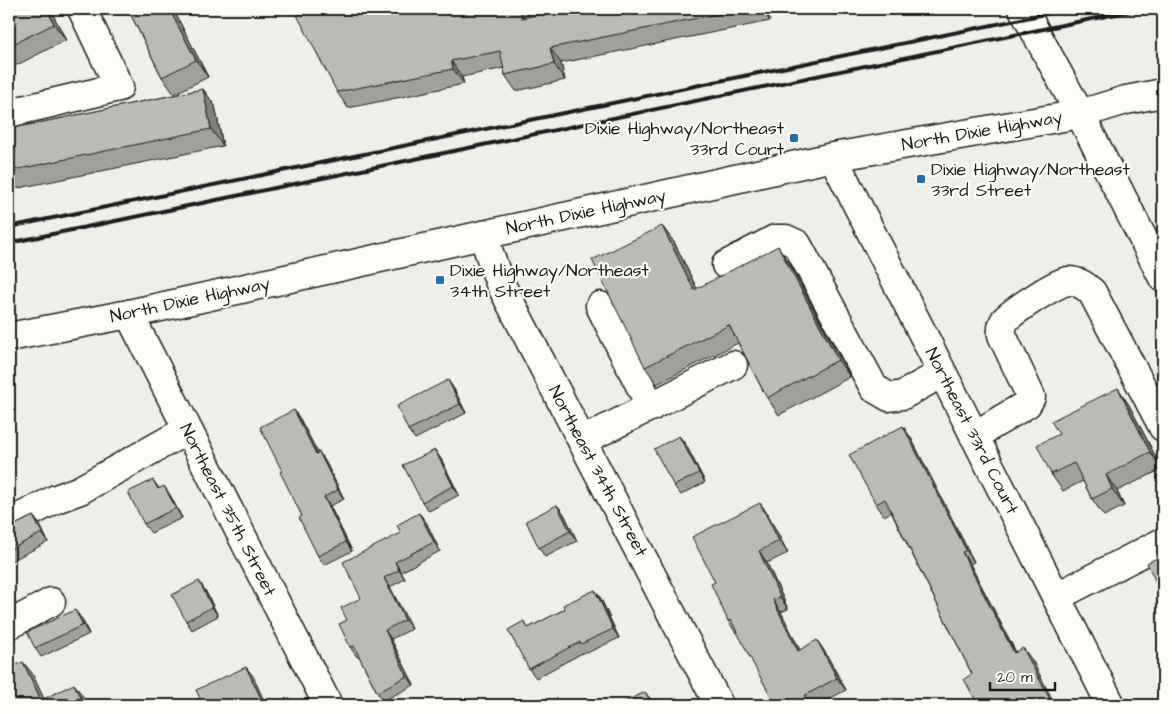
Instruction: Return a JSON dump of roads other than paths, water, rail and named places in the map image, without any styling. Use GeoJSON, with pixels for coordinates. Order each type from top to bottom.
{"type":"FeatureCollection","features":[{"type":"Feature","properties":{"kind":"street"},"geometry":{"type":"LineString","coordinates":[[9,114],[119,86],[82,9]]}},
{"type":"Feature","properties":{"kind":"street"},"geometry":{"type":"LineString","coordinates":[[1023,9],[1080,114],[1163,278]]}},
{"type":"Feature","properties":{"kind":"street","name":"North Dixie Highway"},"geometry":{"type":"LineString","coordinates":[[9,337],[128,314],[833,157],[1080,114],[1126,100],[1163,92]]}},
{"type":"Feature","properties":{"kind":"street","name":"Northeast 33rd Court"},"geometry":{"type":"LineString","coordinates":[[833,157],[1111,705]]}},
{"type":"Feature","properties":{"kind":"street","name":"Northeast 34th Street"},"geometry":{"type":"LineString","coordinates":[[482,235],[499,281],[720,705]]}},
{"type":"Feature","properties":{"kind":"street"},"geometry":{"type":"LineString","coordinates":[[726,265],[775,239],[786,239],[797,244],[874,388],[889,397],[903,395],[942,373]]}},
{"type":"Feature","properties":{"kind":"street"},"geometry":{"type":"LineString","coordinates":[[974,436],[1027,404],[1031,397],[1002,335],[1001,328],[1006,319],[1042,293],[1066,281],[1081,283],[1092,292],[1163,427]]}},
{"type":"Feature","properties":{"kind":"street"},"geometry":{"type":"LineString","coordinates":[[600,306],[651,407]]}},
{"type":"Feature","properties":{"kind":"street","name":"Northeast 35th Street"},"geometry":{"type":"LineString","coordinates":[[128,314],[328,705]]}},
{"type":"Feature","properties":{"kind":"street"},"geometry":{"type":"LineString","coordinates":[[582,442],[733,365]]}},
{"type":"Feature","properties":{"kind":"street"},"geometry":{"type":"LineString","coordinates":[[9,523],[56,499],[80,490],[187,430]]}},
{"type":"Feature","properties":{"kind":"street"},"geometry":{"type":"LineString","coordinates":[[1056,597],[1163,542]]}},
{"type":"Feature","properties":{"kind":"street"},"geometry":{"type":"LineString","coordinates":[[9,625],[51,602]]}},
{"type":"Feature","properties":{"kind":"railway"},"geometry":{"type":"LineString","coordinates":[[9,227],[1070,9]]}},
{"type":"Feature","properties":{"kind":"railway"},"geometry":{"type":"LineString","coordinates":[[9,243],[1140,9]]}},
{"type":"Feature","properties":{"kind":"place","name":"Dixie Highway/Northeast 33rd Court"},"geometry":{"type":"Point","coordinates":[794,138]}},
{"type":"Feature","properties":{"kind":"place","name":"Dixie Highway/Northeast 33rd Street"},"geometry":{"type":"Point","coordinates":[921,179]}},
{"type":"Feature","properties":{"kind":"place","name":"Dixie Highway/Northeast 34th Street"},"geometry":{"type":"Point","coordinates":[440,280]}}]}
